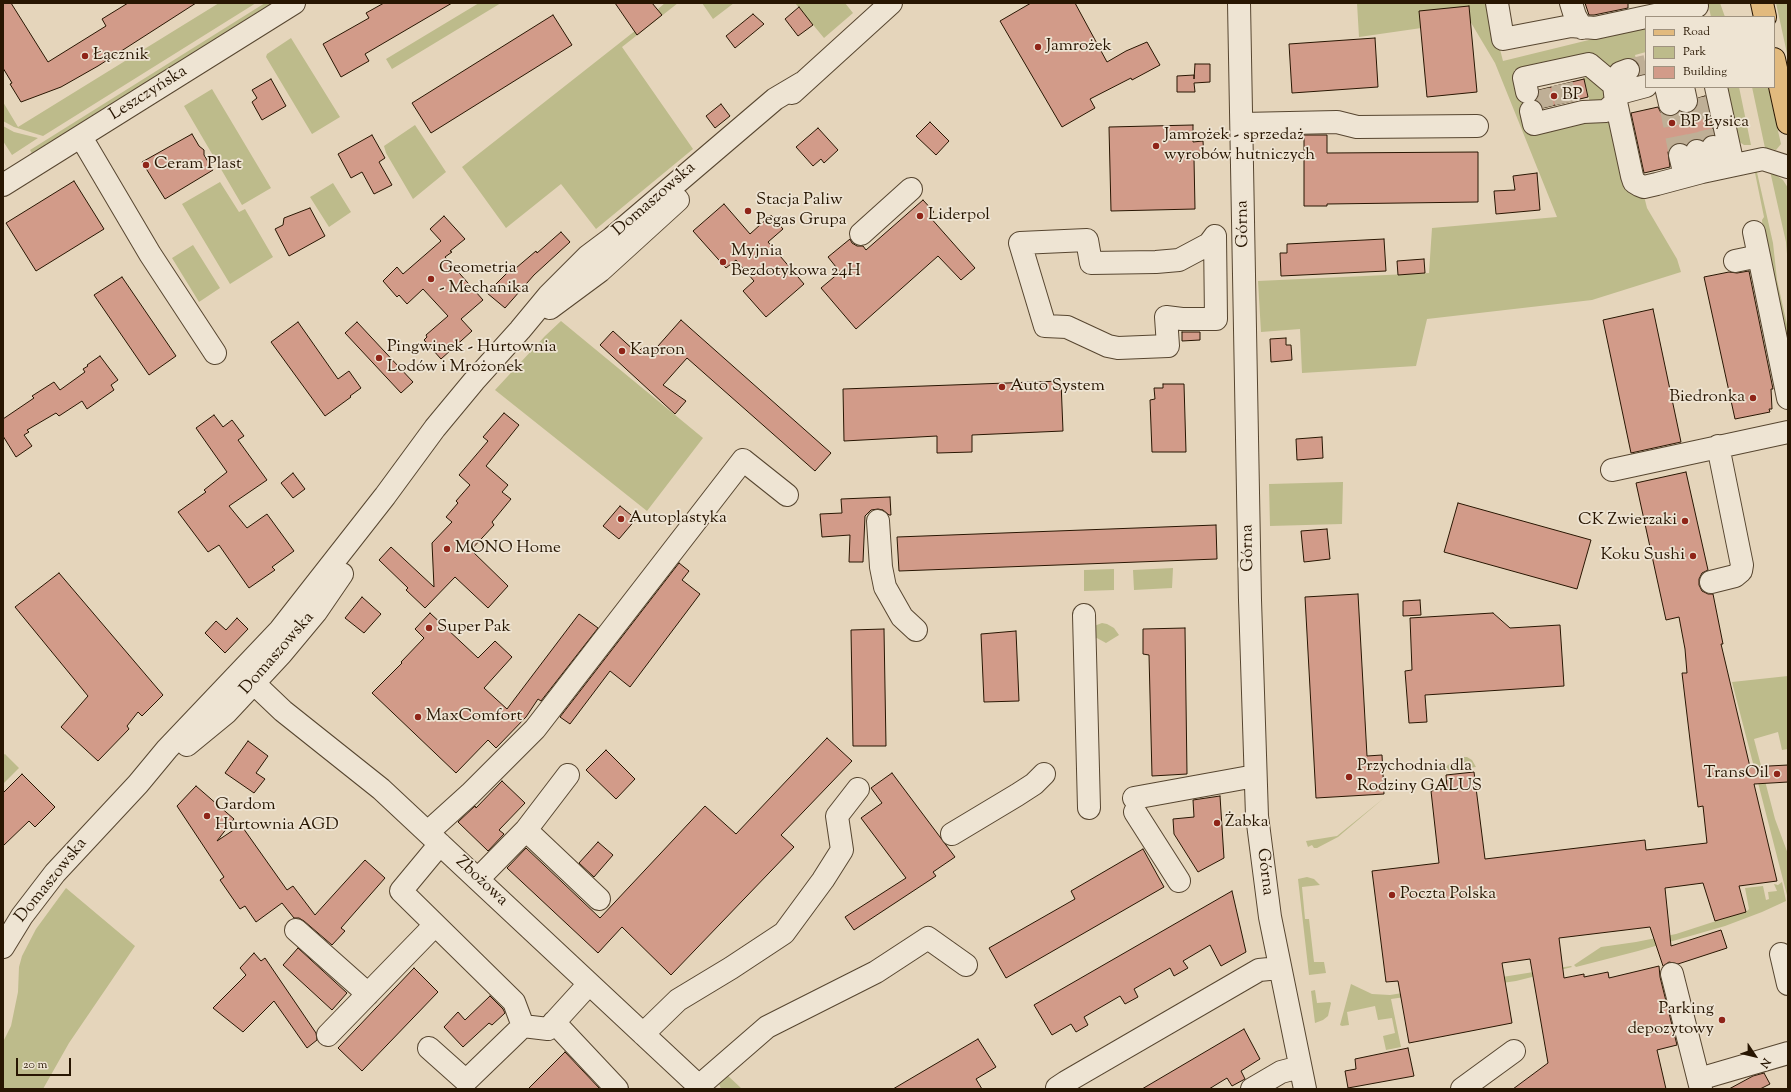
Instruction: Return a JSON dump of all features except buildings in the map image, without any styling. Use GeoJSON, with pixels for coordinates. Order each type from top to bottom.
{"type":"FeatureCollection","features":[{"type":"Feature","properties":{"kind":"main road"},"geometry":{"type":"LineString","coordinates":[[1762,3],[1765,16]]}},
{"type":"Feature","properties":{"kind":"main road"},"geometry":{"type":"LineString","coordinates":[[1775,64],[1788,123]]}},
{"type":"Feature","properties":{"kind":"street","name":"Leszczyńska"},"geometry":{"type":"LineString","coordinates":[[4,183],[294,3]]}},
{"type":"Feature","properties":{"kind":"street","name":"Domaszowska"},"geometry":{"type":"LineString","coordinates":[[3,947],[22,916],[55,873],[138,784],[226,713],[248,678],[303,603],[435,428],[546,298],[588,256],[612,238],[775,99],[802,83],[891,3]]}},
{"type":"Feature","properties":{"kind":"street","name":"Górna"},"geometry":{"type":"LineString","coordinates":[[1239,3],[1250,600],[1257,816],[1270,917],[1279,968],[1305,1089]]}},
{"type":"Feature","properties":{"kind":"street"},"geometry":{"type":"LineString","coordinates":[[1497,3],[1503,39],[1571,26],[1595,28],[1645,19]]}},
{"type":"Feature","properties":{"kind":"street"},"geometry":{"type":"LineString","coordinates":[[1571,3],[1575,16],[1582,28]]}},
{"type":"Feature","properties":{"kind":"street"},"geometry":{"type":"LineString","coordinates":[[1659,16],[1697,9]]}},
{"type":"Feature","properties":{"kind":"street"},"geometry":{"type":"LineString","coordinates":[[1619,88],[1606,111],[1571,91],[1537,100],[1571,91],[1589,64],[1619,88],[1634,182],[1644,187],[1710,170],[1763,159],[1788,168]]}},
{"type":"Feature","properties":{"kind":"street"},"geometry":{"type":"LineString","coordinates":[[1619,88],[1645,86]]}},
{"type":"Feature","properties":{"kind":"street"},"geometry":{"type":"LineString","coordinates":[[1689,93],[1710,170]]}},
{"type":"Feature","properties":{"kind":"street"},"geometry":{"type":"LineString","coordinates":[[1242,124],[1337,122],[1357,127],[1477,126]]}},
{"type":"Feature","properties":{"kind":"street"},"geometry":{"type":"LineString","coordinates":[[81,136],[150,254],[215,353]]}},
{"type":"Feature","properties":{"kind":"street"},"geometry":{"type":"LineString","coordinates":[[1710,170],[1697,151],[1710,170]]}},
{"type":"Feature","properties":{"kind":"street"},"geometry":{"type":"LineString","coordinates":[[861,234],[911,189]]}},
{"type":"Feature","properties":{"kind":"street"},"geometry":{"type":"LineString","coordinates":[[1754,232],[1788,398]]}},
{"type":"Feature","properties":{"kind":"street"},"geometry":{"type":"LineString","coordinates":[[1215,236],[1216,319],[1182,319],[1166,317],[1168,346],[1118,348],[1108,346],[1067,327],[1045,326],[1020,243],[1087,240],[1091,262],[1177,261],[1209,244],[1214,240],[1215,236]]}},
{"type":"Feature","properties":{"kind":"street"},"geometry":{"type":"LineString","coordinates":[[1735,261],[1759,256]]}},
{"type":"Feature","properties":{"kind":"street"},"geometry":{"type":"LineString","coordinates":[[1612,470],[1788,432]]}},
{"type":"Feature","properties":{"kind":"street"},"geometry":{"type":"LineString","coordinates":[[1711,582],[1736,576],[1741,571],[1742,565],[1718,446]]}},
{"type":"Feature","properties":{"kind":"street"},"geometry":{"type":"LineString","coordinates":[[523,1026],[514,1002],[400,891],[434,838],[470,794],[535,729],[743,460],[787,495]]}},
{"type":"Feature","properties":{"kind":"street"},"geometry":{"type":"LineString","coordinates":[[878,521],[881,567],[885,587],[902,617],[916,630]]}},
{"type":"Feature","properties":{"kind":"street"},"geometry":{"type":"LineString","coordinates":[[1084,615],[1088,808]]}},
{"type":"Feature","properties":{"kind":"street","name":"Zbożowa"},"geometry":{"type":"LineString","coordinates":[[248,678],[289,715],[364,774],[700,1087]]}},
{"type":"Feature","properties":{"kind":"street"},"geometry":{"type":"LineString","coordinates":[[478,879],[526,830],[568,774]]}},
{"type":"Feature","properties":{"kind":"street"},"geometry":{"type":"LineString","coordinates":[[952,834],[1034,784],[1044,774]]}},
{"type":"Feature","properties":{"kind":"street"},"geometry":{"type":"LineString","coordinates":[[1179,880],[1134,805],[1255,776]]}},
{"type":"Feature","properties":{"kind":"street"},"geometry":{"type":"LineString","coordinates":[[643,1034],[678,1000],[731,968],[784,932],[823,880],[842,850],[837,816],[858,789]]}},
{"type":"Feature","properties":{"kind":"street"},"geometry":{"type":"LineString","coordinates":[[526,830],[599,899]]}},
{"type":"Feature","properties":{"kind":"street"},"geometry":{"type":"LineString","coordinates":[[328,1035],[435,925]]}},
{"type":"Feature","properties":{"kind":"street"},"geometry":{"type":"LineString","coordinates":[[296,930],[368,994]]}},
{"type":"Feature","properties":{"kind":"street"},"geometry":{"type":"LineString","coordinates":[[700,1087],[767,1027],[876,972],[928,938],[966,965]]}},
{"type":"Feature","properties":{"kind":"street"},"geometry":{"type":"LineString","coordinates":[[1781,954],[1788,984]]}},
{"type":"Feature","properties":{"kind":"street"},"geometry":{"type":"LineString","coordinates":[[1058,1089],[1057,1088],[1066,1082],[1259,970],[1279,968]]}},
{"type":"Feature","properties":{"kind":"street"},"geometry":{"type":"LineString","coordinates":[[1672,974],[1700,1084],[1788,1053]]}},
{"type":"Feature","properties":{"kind":"street"},"geometry":{"type":"LineString","coordinates":[[429,1048],[466,1081],[523,1026],[548,1028],[589,984]]}},
{"type":"Feature","properties":{"kind":"street"},"geometry":{"type":"LineString","coordinates":[[554,1022],[617,1089]]}},
{"type":"Feature","properties":{"kind":"street"},"geometry":{"type":"LineString","coordinates":[[1462,1089],[1514,1051]]}},
{"type":"Feature","properties":{"kind":"street"},"geometry":{"type":"LineString","coordinates":[[1252,1089],[1280,1072],[1300,1066]]}},
{"type":"Feature","properties":{"kind":"green space"},"geometry":{"type":"Polygon","coordinates":[[[219,3],[256,3],[43,136],[14,127],[3,121],[3,102],[18,127],[219,3]]]}},
{"type":"Feature","properties":{"kind":"green space"},"geometry":{"type":"Polygon","coordinates":[[[265,3],[278,3],[34,157],[30,150],[265,3]]]}},
{"type":"Feature","properties":{"kind":"green space"},"geometry":{"type":"Polygon","coordinates":[[[479,3],[501,3],[392,69],[386,59],[479,3]]]}},
{"type":"Feature","properties":{"kind":"green space"},"geometry":{"type":"Polygon","coordinates":[[[665,3],[678,3],[622,47],[693,149],[596,229],[561,184],[506,228],[462,167],[659,12],[658,9],[665,3]]]}},
{"type":"Feature","properties":{"kind":"green space"},"geometry":{"type":"Polygon","coordinates":[[[702,3],[734,3],[713,19],[702,3]]]}},
{"type":"Feature","properties":{"kind":"green space"},"geometry":{"type":"Polygon","coordinates":[[[795,3],[845,3],[853,13],[824,38],[795,3]]]}},
{"type":"Feature","properties":{"kind":"green space"},"geometry":{"type":"Polygon","coordinates":[[[1357,3],[1488,3],[1503,61],[1645,26],[1645,52],[1635,55],[1637,62],[1612,70],[1589,54],[1514,70],[1524,112],[1573,124],[1611,122],[1643,192],[1647,208],[1677,259],[1681,272],[1592,300],[1427,319],[1416,366],[1302,373],[1300,329],[1261,332],[1258,281],[1429,273],[1432,228],[1557,217],[1495,63],[1470,21],[1359,37],[1357,3]]]}},
{"type":"Feature","properties":{"kind":"green space"},"geometry":{"type":"Polygon","coordinates":[[[1708,3],[1720,3],[1725,16],[1711,16],[1708,3]]]}},
{"type":"Feature","properties":{"kind":"green space"},"geometry":{"type":"Polygon","coordinates":[[[1776,3],[1788,3],[1788,58],[1776,3]]]}},
{"type":"Feature","properties":{"kind":"green space"},"geometry":{"type":"Polygon","coordinates":[[[291,38],[340,117],[312,134],[266,57],[267,54],[291,38]]]}},
{"type":"Feature","properties":{"kind":"green space"},"geometry":{"type":"Polygon","coordinates":[[[1588,74],[1611,98],[1590,103],[1584,79],[1588,74]]]}},
{"type":"Feature","properties":{"kind":"green space"},"geometry":{"type":"Polygon","coordinates":[[[1727,88],[1739,88],[1751,145],[1744,145],[1738,141],[1727,88]]]}},
{"type":"Feature","properties":{"kind":"green space"},"geometry":{"type":"Polygon","coordinates":[[[1752,88],[1768,88],[1781,144],[1776,150],[1765,148],[1752,88]]]}},
{"type":"Feature","properties":{"kind":"green space"},"geometry":{"type":"Polygon","coordinates":[[[212,89],[271,188],[242,205],[184,106],[212,89]]]}},
{"type":"Feature","properties":{"kind":"green space"},"geometry":{"type":"Polygon","coordinates":[[[415,125],[446,172],[413,199],[386,153],[384,146],[415,125]]]}},
{"type":"Feature","properties":{"kind":"green space"},"geometry":{"type":"Polygon","coordinates":[[[3,126],[14,132],[38,138],[12,155],[3,141],[3,126]]]}},
{"type":"Feature","properties":{"kind":"green space"},"geometry":{"type":"Polygon","coordinates":[[[1754,168],[1756,168],[1773,243],[1777,280],[1788,329],[1788,346],[1764,240],[1762,220],[1764,217],[1754,168]]]}},
{"type":"Feature","properties":{"kind":"green space"},"geometry":{"type":"Polygon","coordinates":[[[1770,171],[1783,180],[1788,188],[1788,266],[1786,242],[1770,171]]]}},
{"type":"Feature","properties":{"kind":"green space"},"geometry":{"type":"Polygon","coordinates":[[[220,182],[239,212],[245,209],[273,257],[230,284],[182,204],[220,182]]]}},
{"type":"Feature","properties":{"kind":"green space"},"geometry":{"type":"Polygon","coordinates":[[[333,183],[351,212],[329,227],[310,197],[333,183]]]}},
{"type":"Feature","properties":{"kind":"green space"},"geometry":{"type":"Polygon","coordinates":[[[193,245],[220,288],[199,302],[172,258],[193,245]]]}},
{"type":"Feature","properties":{"kind":"green space"},"geometry":{"type":"Polygon","coordinates":[[[561,321],[703,438],[647,511],[495,390],[561,321]]]}},
{"type":"Feature","properties":{"kind":"green space"},"geometry":{"type":"Polygon","coordinates":[[[1343,482],[1342,524],[1270,526],[1269,484],[1343,482]]]}},
{"type":"Feature","properties":{"kind":"green space"},"geometry":{"type":"Polygon","coordinates":[[[1173,568],[1172,588],[1134,590],[1133,570],[1173,568]]]}},
{"type":"Feature","properties":{"kind":"green space"},"geometry":{"type":"Polygon","coordinates":[[[1114,569],[1114,590],[1084,591],[1084,570],[1114,569]]]}},
{"type":"Feature","properties":{"kind":"green space"},"geometry":{"type":"Polygon","coordinates":[[[1102,623],[1114,628],[1119,635],[1106,643],[1095,637],[1094,626],[1102,623]]]}},
{"type":"Feature","properties":{"kind":"green space"},"geometry":{"type":"Polygon","coordinates":[[[1788,676],[1788,749],[1782,750],[1778,732],[1754,739],[1775,819],[1788,854],[1788,899],[1732,682],[1788,676]]]}},
{"type":"Feature","properties":{"kind":"green space"},"geometry":{"type":"Polygon","coordinates":[[[5,754],[19,768],[3,784],[3,755],[5,754]]]}},
{"type":"Feature","properties":{"kind":"green space"},"geometry":{"type":"Polygon","coordinates":[[[1460,757],[1467,757],[1472,760],[1476,767],[1439,771],[1460,757]]]}},
{"type":"Feature","properties":{"kind":"green space"},"geometry":{"type":"Polygon","coordinates":[[[1384,798],[1338,837],[1317,848],[1314,848],[1312,845],[1308,847],[1306,841],[1337,836],[1384,798]]]}},
{"type":"Feature","properties":{"kind":"green space"},"geometry":{"type":"Polygon","coordinates":[[[1307,877],[1314,879],[1320,885],[1302,887],[1305,919],[1309,919],[1314,962],[1324,962],[1326,973],[1309,975],[1298,879],[1307,877]]]}},
{"type":"Feature","properties":{"kind":"green space"},"geometry":{"type":"Polygon","coordinates":[[[1782,882],[1786,901],[1762,912],[1725,926],[1638,951],[1576,967],[1574,965],[1601,947],[1676,934],[1747,911],[1749,909],[1745,888],[1763,886],[1766,900],[1769,899],[1768,892],[1777,891],[1774,884],[1778,885],[1782,882]]]}},
{"type":"Feature","properties":{"kind":"green space"},"geometry":{"type":"Polygon","coordinates":[[[66,888],[135,946],[69,1043],[43,1089],[3,1089],[3,1042],[11,1026],[18,992],[19,967],[22,956],[36,929],[66,888]]]}},
{"type":"Feature","properties":{"kind":"green space"},"geometry":{"type":"Polygon","coordinates":[[[1572,967],[1516,981],[1391,999],[1401,1047],[1386,1050],[1383,1036],[1395,1033],[1392,1018],[1378,1020],[1375,1006],[1347,1012],[1349,1025],[1340,1025],[1351,984],[1372,994],[1390,995],[1572,967]]]}},
{"type":"Feature","properties":{"kind":"green space"},"geometry":{"type":"Polygon","coordinates":[[[1315,990],[1317,1003],[1331,1003],[1328,1016],[1315,1023],[1311,991],[1315,990]]]}},
{"type":"Feature","properties":{"kind":"green space"},"geometry":{"type":"Polygon","coordinates":[[[725,1073],[742,1089],[721,1089],[718,1081],[725,1073]]]}},
{"type":"Feature","properties":{"kind":"tunnel"},"geometry":{"type":"LineString","coordinates":[[1628,70],[1645,66]]}},
{"type":"Feature","properties":{"kind":"tunnel"},"geometry":{"type":"LineString","coordinates":[[1562,84],[1566,103]]}},
{"type":"Feature","properties":{"kind":"tunnel"},"geometry":{"type":"LineString","coordinates":[[1539,90],[1543,108]]}},
{"type":"Feature","properties":{"kind":"tunnel"},"geometry":{"type":"LineString","coordinates":[[1702,97],[1713,147]]}},
{"type":"Feature","properties":{"kind":"tunnel"},"geometry":{"type":"LineString","coordinates":[[1686,101],[1697,151]]}},
{"type":"Feature","properties":{"kind":"tunnel"},"geometry":{"type":"LineString","coordinates":[[1670,104],[1680,155]]}},
{"type":"Feature","properties":{"kind":"place","name":"Jamrożek"},"geometry":{"type":"Point","coordinates":[1038,47]}},
{"type":"Feature","properties":{"kind":"place","name":"Łącznik"},"geometry":{"type":"Point","coordinates":[85,56]}},
{"type":"Feature","properties":{"kind":"place","name":"BP"},"geometry":{"type":"Point","coordinates":[1554,96]}},
{"type":"Feature","properties":{"kind":"place","name":"BP Łysica"},"geometry":{"type":"Point","coordinates":[1672,123]}},
{"type":"Feature","properties":{"kind":"place","name":"Jamrożek - sprzedaż wyrobów hutniczych"},"geometry":{"type":"Point","coordinates":[1156,146]}},
{"type":"Feature","properties":{"kind":"place","name":"Ceram Plast"},"geometry":{"type":"Point","coordinates":[146,165]}},
{"type":"Feature","properties":{"kind":"place","name":"Stacja Paliw Pegas Grupa"},"geometry":{"type":"Point","coordinates":[748,211]}},
{"type":"Feature","properties":{"kind":"place","name":"Liderpol"},"geometry":{"type":"Point","coordinates":[920,216]}},
{"type":"Feature","properties":{"kind":"place","name":"Myjnia Bezdotykowa 24H"},"geometry":{"type":"Point","coordinates":[723,262]}},
{"type":"Feature","properties":{"kind":"place","name":"Geometria - Mechanika"},"geometry":{"type":"Point","coordinates":[431,279]}},
{"type":"Feature","properties":{"kind":"place","name":"Kapron"},"geometry":{"type":"Point","coordinates":[622,351]}},
{"type":"Feature","properties":{"kind":"place","name":"Pingwinek - Hurtownia Lodów i Mrożonek"},"geometry":{"type":"Point","coordinates":[379,358]}},
{"type":"Feature","properties":{"kind":"place","name":"Auto System"},"geometry":{"type":"Point","coordinates":[1002,387]}},
{"type":"Feature","properties":{"kind":"place","name":"Biedronka"},"geometry":{"type":"Point","coordinates":[1753,398]}},
{"type":"Feature","properties":{"kind":"place","name":"Autoplastyka"},"geometry":{"type":"Point","coordinates":[621,519]}},
{"type":"Feature","properties":{"kind":"place","name":"CK Zwierzaki"},"geometry":{"type":"Point","coordinates":[1685,521]}},
{"type":"Feature","properties":{"kind":"place","name":"MONO Home"},"geometry":{"type":"Point","coordinates":[447,549]}},
{"type":"Feature","properties":{"kind":"place","name":"Koku Sushi"},"geometry":{"type":"Point","coordinates":[1693,556]}},
{"type":"Feature","properties":{"kind":"place","name":"Super Pak"},"geometry":{"type":"Point","coordinates":[429,628]}},
{"type":"Feature","properties":{"kind":"place","name":"MaxComfort"},"geometry":{"type":"Point","coordinates":[418,717]}},
{"type":"Feature","properties":{"kind":"place","name":"TransOil"},"geometry":{"type":"Point","coordinates":[1777,774]}},
{"type":"Feature","properties":{"kind":"place","name":"Przychodnia dla Rodziny GALUS"},"geometry":{"type":"Point","coordinates":[1349,777]}},
{"type":"Feature","properties":{"kind":"place","name":"Gardom Hurtownia AGD"},"geometry":{"type":"Point","coordinates":[207,816]}},
{"type":"Feature","properties":{"kind":"place","name":"Żabka"},"geometry":{"type":"Point","coordinates":[1217,823]}},
{"type":"Feature","properties":{"kind":"place","name":"Poczta Polska"},"geometry":{"type":"Point","coordinates":[1392,895]}},
{"type":"Feature","properties":{"kind":"place","name":"Parking depozytowy"},"geometry":{"type":"Point","coordinates":[1722,1020]}}]}
